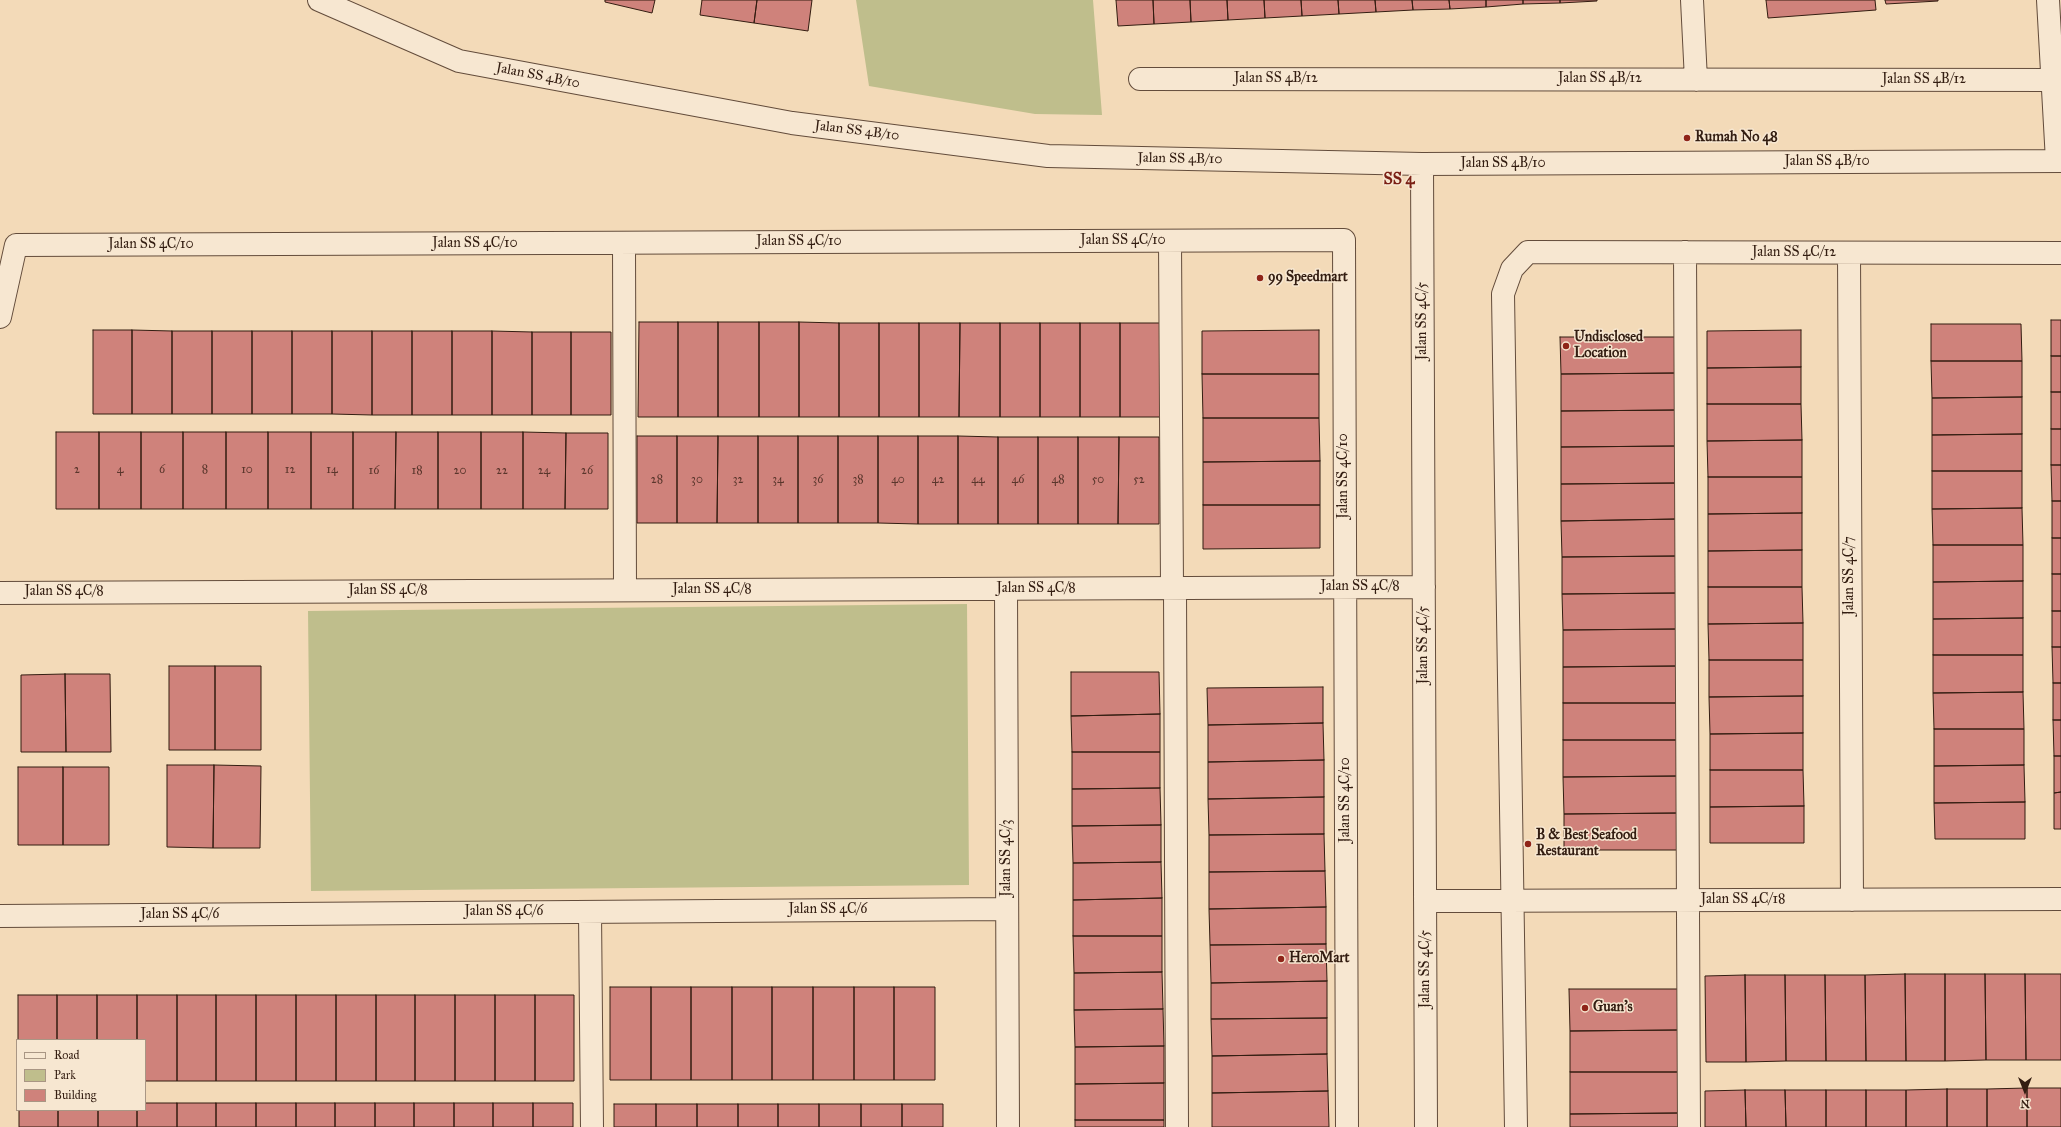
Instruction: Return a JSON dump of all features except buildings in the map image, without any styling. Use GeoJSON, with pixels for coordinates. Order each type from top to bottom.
{"type":"FeatureCollection","features":[{"type":"Feature","properties":{"kind":"street","name":"Jalan SS 4B/10"},"geometry":{"type":"LineString","coordinates":[[318,0],[459,61],[792,123],[1048,156],[1422,164],[2059,161]]}},
{"type":"Feature","properties":{"kind":"street"},"geometry":{"type":"LineString","coordinates":[[1692,0],[1696,80]]}},
{"type":"Feature","properties":{"kind":"street"},"geometry":{"type":"LineString","coordinates":[[2048,0],[2057,80],[2059,161]]}},
{"type":"Feature","properties":{"kind":"street","name":"Jalan SS 4B/12"},"geometry":{"type":"LineString","coordinates":[[1140,79],[2057,80]]}},
{"type":"Feature","properties":{"kind":"street","name":"Jalan SS 4C/5"},"geometry":{"type":"LineString","coordinates":[[1422,164],[1426,1127]]}},
{"type":"Feature","properties":{"kind":"street","name":"Jalan SS 4C/10"},"geometry":{"type":"LineString","coordinates":[[0,317],[16,245],[1344,240],[1347,1127]]}},
{"type":"Feature","properties":{"kind":"street"},"geometry":{"type":"LineString","coordinates":[[1170,241],[1174,588],[1177,1127]]}},
{"type":"Feature","properties":{"kind":"street"},"geometry":{"type":"LineString","coordinates":[[624,243],[625,590]]}},
{"type":"Feature","properties":{"kind":"street","name":"Jalan SS 4C/12"},"geometry":{"type":"LineString","coordinates":[[1514,901],[1503,294],[1512,268],[1528,252],[2061,253]]}},
{"type":"Feature","properties":{"kind":"street"},"geometry":{"type":"LineString","coordinates":[[1685,252],[1689,1127]]}},
{"type":"Feature","properties":{"kind":"street","name":"Jalan SS 4C/7"},"geometry":{"type":"LineString","coordinates":[[1849,253],[1852,900]]}},
{"type":"Feature","properties":{"kind":"street","name":"Jalan SS 4C/8"},"geometry":{"type":"LineString","coordinates":[[0,593],[1424,587]]}},
{"type":"Feature","properties":{"kind":"street","name":"Jalan SS 4C/3"},"geometry":{"type":"LineString","coordinates":[[1006,589],[1008,1127]]}},
{"type":"Feature","properties":{"kind":"street","name":"Jalan SS 4C/18"},"geometry":{"type":"LineString","coordinates":[[1425,901],[2061,899]]}},
{"type":"Feature","properties":{"kind":"street"},"geometry":{"type":"LineString","coordinates":[[1514,901],[1516,1127]]}},
{"type":"Feature","properties":{"kind":"street","name":"Jalan SS 4C/6"},"geometry":{"type":"LineString","coordinates":[[0,916],[1008,909]]}},
{"type":"Feature","properties":{"kind":"street"},"geometry":{"type":"LineString","coordinates":[[590,912],[592,1127]]}},
{"type":"Feature","properties":{"kind":"green space"},"geometry":{"type":"Polygon","coordinates":[[[856,0],[1093,0],[1102,115],[1035,114],[869,86],[856,0]]]}},
{"type":"Feature","properties":{"kind":"green space"},"geometry":{"type":"Polygon","coordinates":[[[967,604],[969,885],[311,891],[308,611],[967,604]]]}},
{"type":"Feature","properties":{"kind":"place","name":"Rumah No 48"},"geometry":{"type":"Point","coordinates":[1687,138]}},
{"type":"Feature","properties":{"kind":"place","name":"99 Speedmart"},"geometry":{"type":"Point","coordinates":[1260,278]}},
{"type":"Feature","properties":{"kind":"place","name":"Undisclosed Location"},"geometry":{"type":"Point","coordinates":[1566,346]}},
{"type":"Feature","properties":{"kind":"place","name":"B & Best Seafood Restaurant"},"geometry":{"type":"Point","coordinates":[1528,844]}},
{"type":"Feature","properties":{"kind":"place","name":"HeroMart"},"geometry":{"type":"Point","coordinates":[1281,959]}},
{"type":"Feature","properties":{"kind":"place","name":"Guan's"},"geometry":{"type":"Point","coordinates":[1585,1008]}},
{"type":"Feature","properties":{"kind":"district","name":"SS 4"},"geometry":{"type":"Point","coordinates":[1399,180]}}]}
